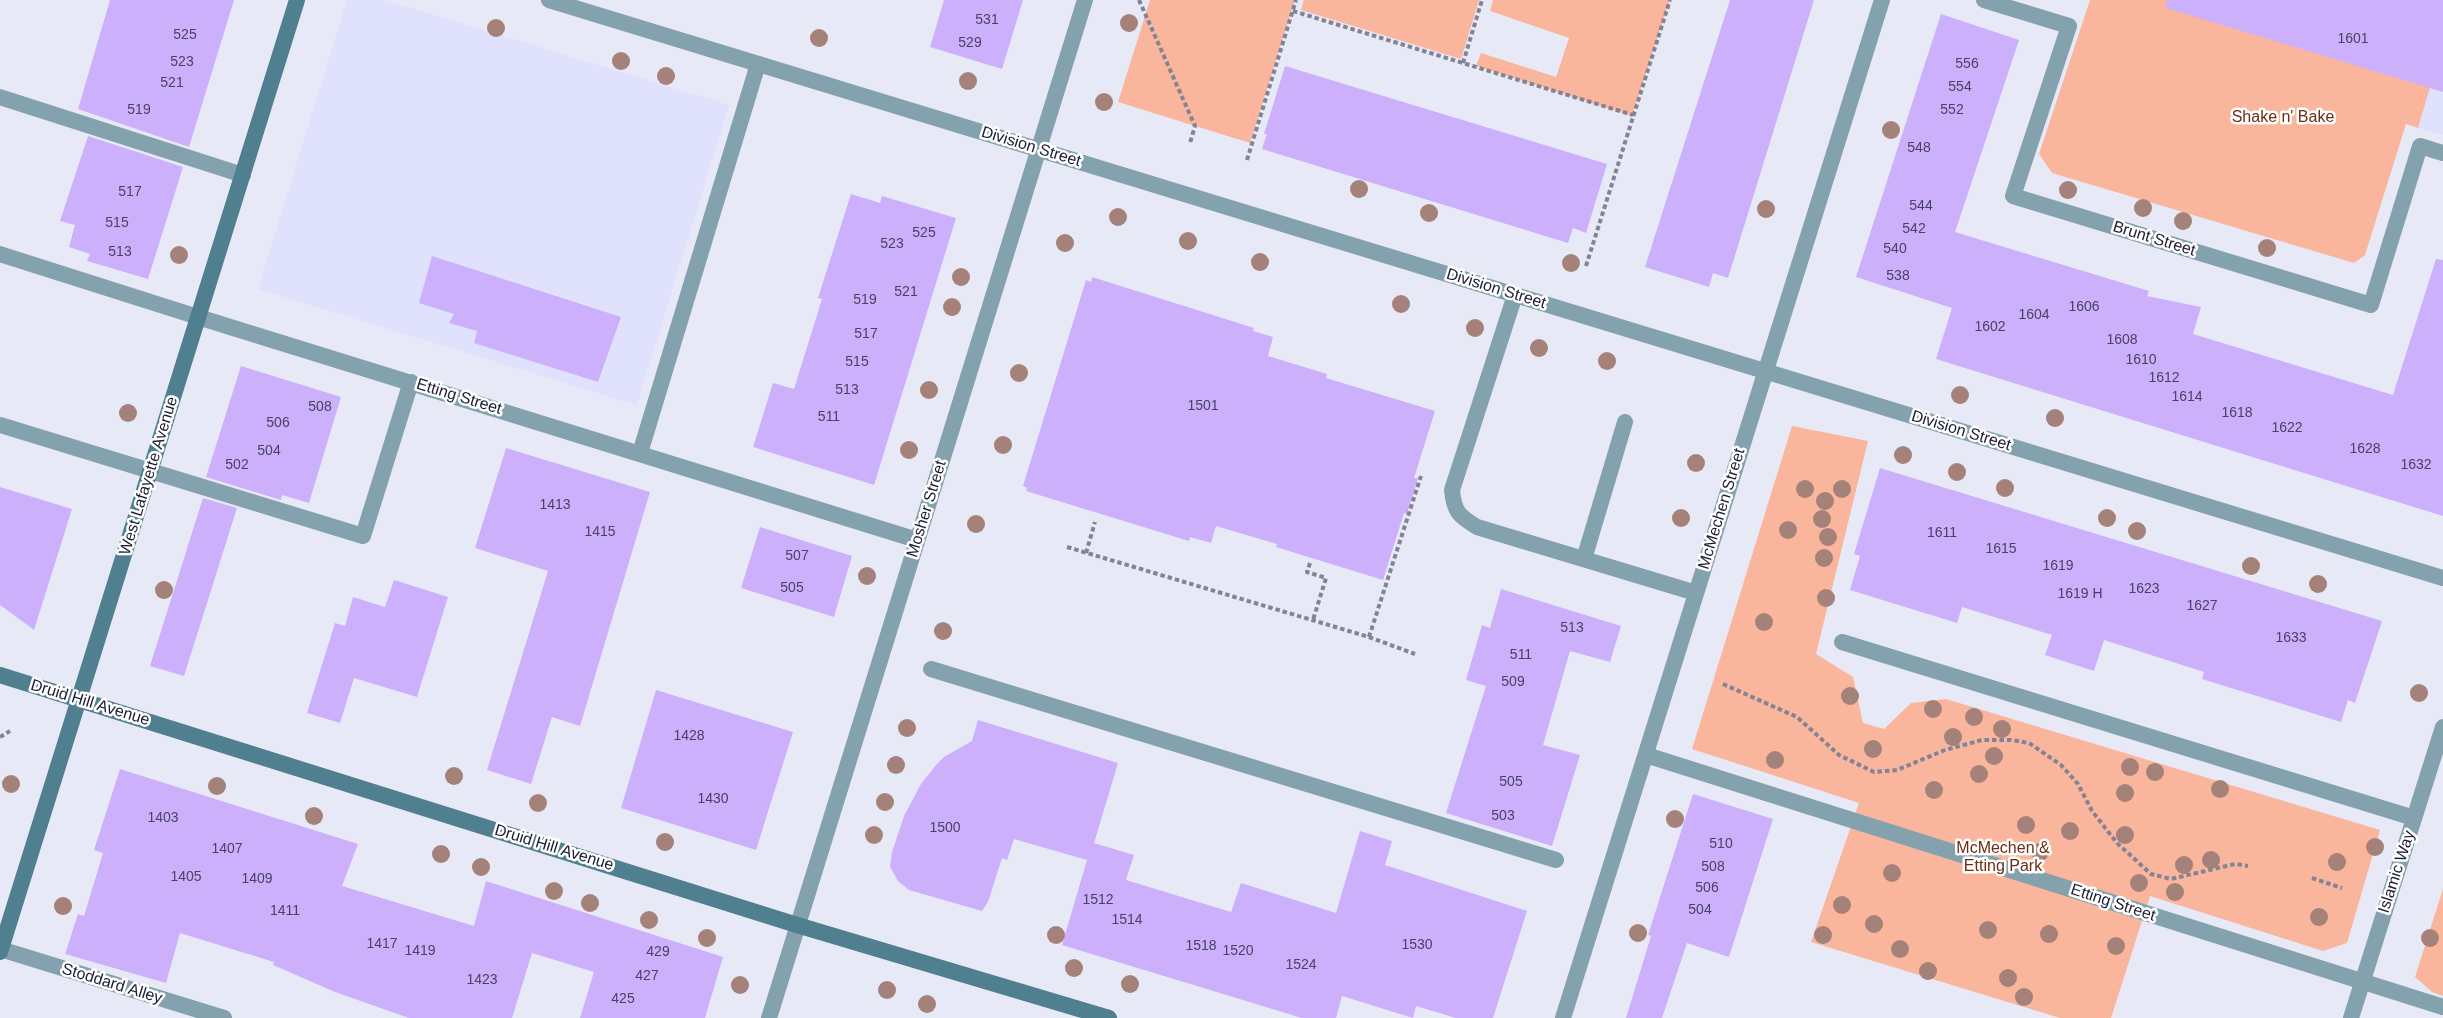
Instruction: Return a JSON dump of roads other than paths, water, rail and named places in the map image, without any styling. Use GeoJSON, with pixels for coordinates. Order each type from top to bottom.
{"type":"FeatureCollection","features":[{"type":"Feature","properties":{"kind":"main road","name":"West Lafayette Avenue"},"geometry":{"type":"LineString","coordinates":[[0,950],[297,0]]}},
{"type":"Feature","properties":{"kind":"main road","name":"Druid Hill Avenue"},"geometry":{"type":"LineString","coordinates":[[0,675],[797,925],[1109,1018]]}},
{"type":"Feature","properties":{"kind":"street","name":"Division Street"},"geometry":{"type":"LineString","coordinates":[[549,0],[2443,578]]}},
{"type":"Feature","properties":{"kind":"street","name":"Mosher Street"},"geometry":{"type":"LineString","coordinates":[[769,1018],[1085,0]]}},
{"type":"Feature","properties":{"kind":"street","name":"McMechen Street"},"geometry":{"type":"LineString","coordinates":[[1563,1018],[1882,0]]}},
{"type":"Feature","properties":{"kind":"street","name":"Brunt Street"},"geometry":{"type":"LineString","coordinates":[[1984,0],[2069,26],[2013,196],[2371,305],[2420,146],[2443,153]]}},
{"type":"Feature","properties":{"kind":"street"},"geometry":{"type":"LineString","coordinates":[[640,453],[758,64]]}},
{"type":"Feature","properties":{"kind":"street"},"geometry":{"type":"LineString","coordinates":[[0,97],[243,175]]}},
{"type":"Feature","properties":{"kind":"street","name":"Etting Street"},"geometry":{"type":"LineString","coordinates":[[0,254],[917,540]]}},
{"type":"Feature","properties":{"kind":"street"},"geometry":{"type":"LineString","coordinates":[[1515,295],[1452,490],[1454,508],[1463,518],[1478,527],[1696,593]]}},
{"type":"Feature","properties":{"kind":"street"},"geometry":{"type":"LineString","coordinates":[[0,425],[363,536],[411,382]]}},
{"type":"Feature","properties":{"kind":"street"},"geometry":{"type":"LineString","coordinates":[[1584,559],[1625,422]]}},
{"type":"Feature","properties":{"kind":"street"},"geometry":{"type":"LineString","coordinates":[[1842,642],[2414,818]]}},
{"type":"Feature","properties":{"kind":"street"},"geometry":{"type":"LineString","coordinates":[[931,669],[1556,860]]}},
{"type":"Feature","properties":{"kind":"street","name":"Islamic Way"},"geometry":{"type":"LineString","coordinates":[[2351,1018],[2443,727]]}},
{"type":"Feature","properties":{"kind":"street","name":"Etting Street"},"geometry":{"type":"LineString","coordinates":[[1646,754],[2443,1007]]}},
{"type":"Feature","properties":{"kind":"street","name":"Stoddard Alley"},"geometry":{"type":"LineString","coordinates":[[0,950],[224,1018]]}},
{"type":"Feature","properties":{"kind":"park label","name":"Shake n' Bake"},"geometry":{"type":"Point","coordinates":[2283,118]}},
{"type":"Feature","properties":{"kind":"park label","name":"McMechen & Etting Park"},"geometry":{"type":"Point","coordinates":[2003,858]}}]}
